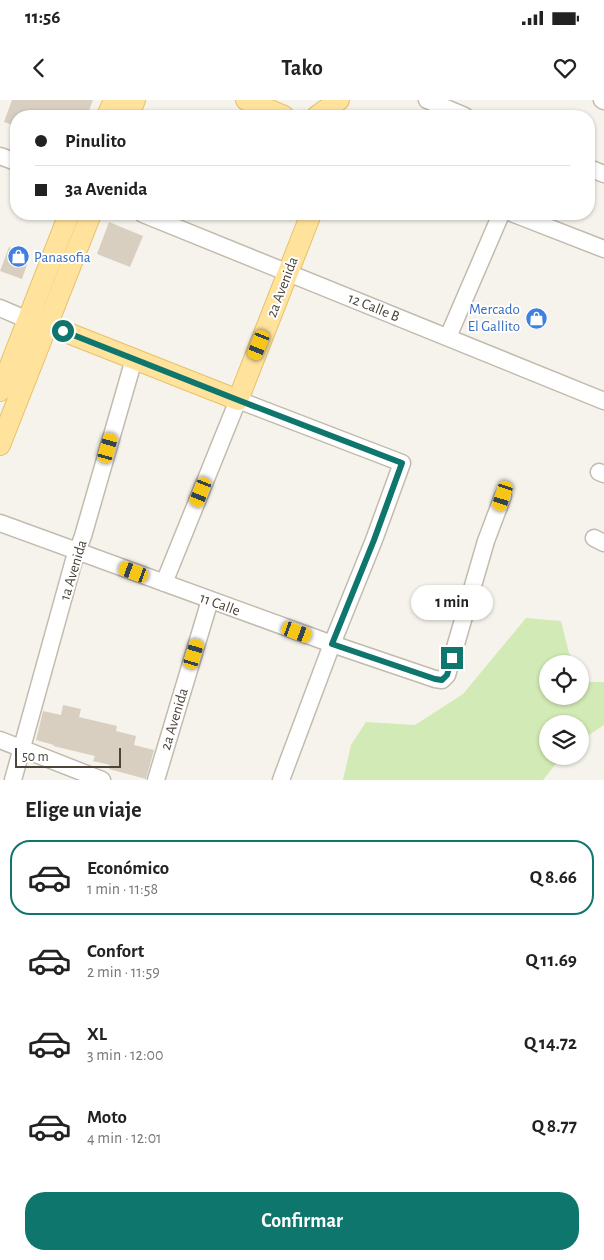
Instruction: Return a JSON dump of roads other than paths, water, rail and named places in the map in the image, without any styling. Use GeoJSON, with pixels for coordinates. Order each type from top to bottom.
{"type":"FeatureCollection","features":[{"type":"Feature","properties":{"kind":"main road"},"geometry":{"type":"LineString","coordinates":[[246,100],[270,110]]}},
{"type":"Feature","properties":{"kind":"main road"},"geometry":{"type":"LineString","coordinates":[[325,110],[339,100]]}},
{"type":"Feature","properties":{"kind":"main road"},"geometry":{"type":"LineString","coordinates":[[0,445],[67,220]]}},
{"type":"Feature","properties":{"kind":"main road"},"geometry":{"type":"LineString","coordinates":[[0,391],[38,322],[88,220]]}},
{"type":"Feature","properties":{"kind":"main road","name":"2a Avenida"},"geometry":{"type":"LineString","coordinates":[[238,400],[309,220]]}},
{"type":"Feature","properties":{"kind":"main road"},"geometry":{"type":"LineString","coordinates":[[38,322],[238,400]]}},
{"type":"Feature","properties":{"kind":"street"},"geometry":{"type":"LineString","coordinates":[[427,100],[451,110]]}},
{"type":"Feature","properties":{"kind":"street","name":"12 Calle B"},"geometry":{"type":"LineString","coordinates":[[158,220],[604,401]]}},
{"type":"Feature","properties":{"kind":"street"},"geometry":{"type":"LineString","coordinates":[[448,338],[498,220]]}},
{"type":"Feature","properties":{"kind":"street"},"geometry":{"type":"LineString","coordinates":[[529,220],[604,249]]}},
{"type":"Feature","properties":{"kind":"street"},"geometry":{"type":"LineString","coordinates":[[0,308],[38,322]]}},
{"type":"Feature","properties":{"kind":"street","name":"1a Avenida"},"geometry":{"type":"LineString","coordinates":[[13,780],[74,560],[83,536],[134,359]]}},
{"type":"Feature","properties":{"kind":"street"},"geometry":{"type":"LineString","coordinates":[[238,400],[402,463],[281,780]]}},
{"type":"Feature","properties":{"kind":"street","name":"2a Avenida"},"geometry":{"type":"LineString","coordinates":[[164,583],[238,400]]}},
{"type":"Feature","properties":{"kind":"street","name":"11 Calle"},"geometry":{"type":"LineString","coordinates":[[0,523],[332,644],[442,680],[447,675],[486,541],[503,496]]}},
{"type":"Feature","properties":{"kind":"street","name":"2a Avenida"},"geometry":{"type":"LineString","coordinates":[[156,780],[210,600]]}},
{"type":"Feature","properties":{"kind":"street"},"geometry":{"type":"LineString","coordinates":[[0,740],[102,780]]}},
{"type":"Feature","properties":{"kind":"place","name":"Panasofia"},"geometry":{"type":"Point","coordinates":[18,257]}},
{"type":"Feature","properties":{"kind":"place","name":"Mercado El Gallito"},"geometry":{"type":"Point","coordinates":[536,318]}}]}
